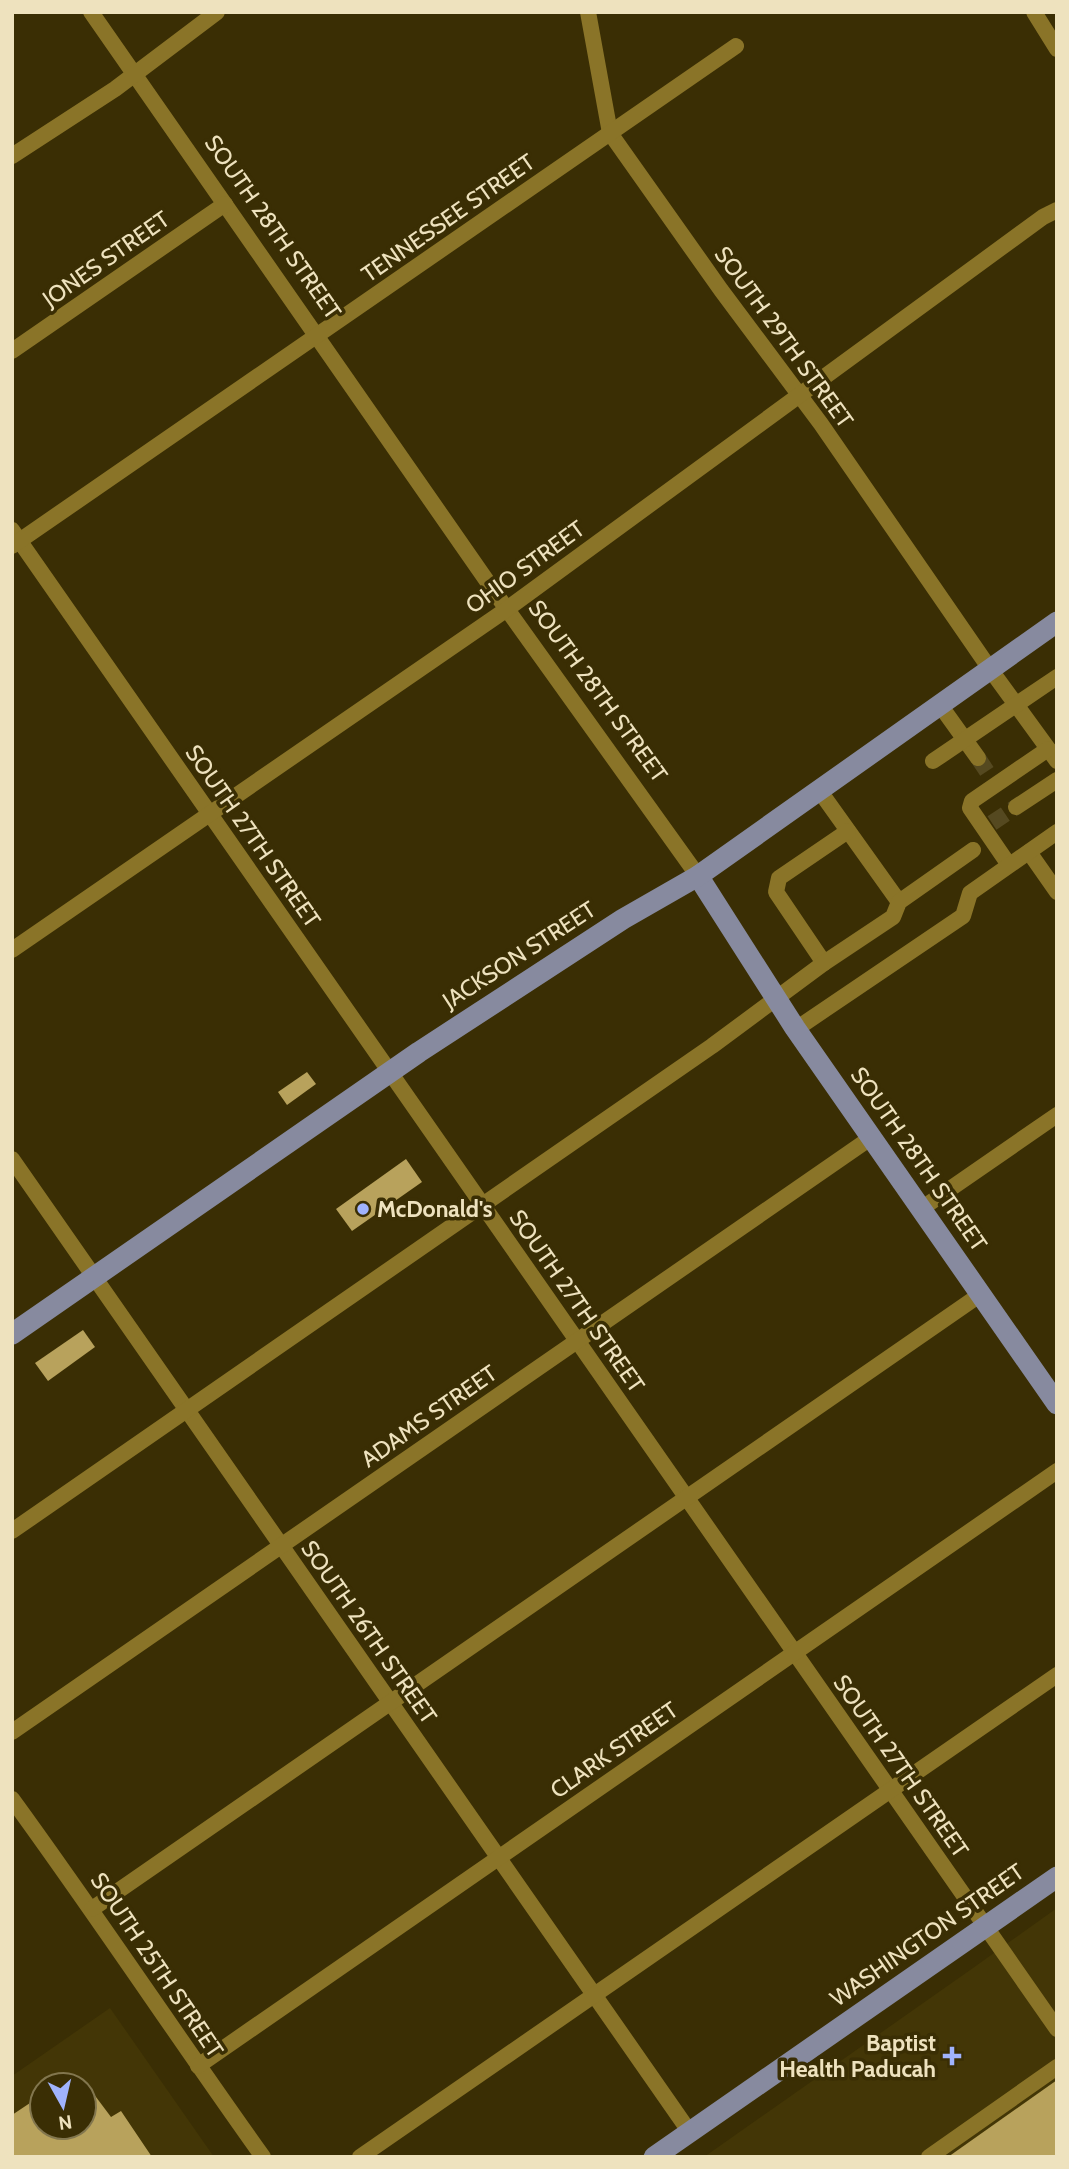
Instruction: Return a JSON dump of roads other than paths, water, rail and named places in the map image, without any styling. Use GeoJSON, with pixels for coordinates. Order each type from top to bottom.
{"type":"FeatureCollection","features":[{"type":"Feature","properties":{"kind":"main road","name":"JACKSON STREET"},"geometry":{"type":"LineString","coordinates":[[12,1334],[390,1072],[623,919],[698,876],[1057,622]]}},
{"type":"Feature","properties":{"kind":"main road","name":"SOUTH 28TH STREET"},"geometry":{"type":"LineString","coordinates":[[698,876],[796,1029],[1057,1404]]}},
{"type":"Feature","properties":{"kind":"main road","name":"WASHINGTON STREET"},"geometry":{"type":"LineString","coordinates":[[654,2157],[1057,1877]]}},
{"type":"Feature","properties":{"kind":"street","name":"SOUTH 28TH STREET"},"geometry":{"type":"LineString","coordinates":[[91,12],[506,609],[698,876]]}},
{"type":"Feature","properties":{"kind":"street"},"geometry":{"type":"LineString","coordinates":[[12,156],[134,75],[217,12]]}},
{"type":"Feature","properties":{"kind":"street","name":"SOUTH 29TH STREET"},"geometry":{"type":"LineString","coordinates":[[588,12],[610,133],[800,396],[1052,755]]}},
{"type":"Feature","properties":{"kind":"street"},"geometry":{"type":"LineString","coordinates":[[1034,12],[1057,48]]}},
{"type":"Feature","properties":{"kind":"street","name":"TENNESSEE STREET"},"geometry":{"type":"LineString","coordinates":[[15,539],[317,336],[736,46]]}},
{"type":"Feature","properties":{"kind":"street","name":"JONES STREET"},"geometry":{"type":"LineString","coordinates":[[12,351],[225,204]]}},
{"type":"Feature","properties":{"kind":"street","name":"OHIO STREET"},"geometry":{"type":"LineString","coordinates":[[12,950],[506,609],[1043,217],[1057,210]]}},
{"type":"Feature","properties":{"kind":"street","name":"SOUTH 27TH STREET"},"geometry":{"type":"LineString","coordinates":[[15,539],[210,814],[1057,2029]]}},
{"type":"Feature","properties":{"kind":"street"},"geometry":{"type":"LineString","coordinates":[[933,761],[1057,677]]}},
{"type":"Feature","properties":{"kind":"street"},"geometry":{"type":"LineString","coordinates":[[940,705],[978,758]]}},
{"type":"Feature","properties":{"kind":"street"},"geometry":{"type":"LineString","coordinates":[[1009,865],[988,826],[970,808],[972,801],[993,780],[1052,755]]}},
{"type":"Feature","properties":{"kind":"street"},"geometry":{"type":"LineString","coordinates":[[1016,807],[1057,780]]}},
{"type":"Feature","properties":{"kind":"street"},"geometry":{"type":"LineString","coordinates":[[819,790],[900,902]]}},
{"type":"Feature","properties":{"kind":"street"},"geometry":{"type":"LineString","coordinates":[[824,963],[776,892],[779,878],[848,831]]}},
{"type":"Feature","properties":{"kind":"street"},"geometry":{"type":"LineString","coordinates":[[796,1029],[963,916],[970,892],[1057,832]]}},
{"type":"Feature","properties":{"kind":"street"},"geometry":{"type":"LineString","coordinates":[[12,1531],[893,917],[900,902],[973,850]]}},
{"type":"Feature","properties":{"kind":"street"},"geometry":{"type":"LineString","coordinates":[[1029,852],[1057,892]]}},
{"type":"Feature","properties":{"kind":"street"},"geometry":{"type":"LineString","coordinates":[[921,1209],[1057,1115]]}},
{"type":"Feature","properties":{"kind":"street","name":"ADAMS STREET"},"geometry":{"type":"LineString","coordinates":[[12,1732],[872,1137]]}},
{"type":"Feature","properties":{"kind":"street","name":"SOUTH 26TH STREET"},"geometry":{"type":"LineString","coordinates":[[12,1159],[689,2131]]}},
{"type":"Feature","properties":{"kind":"street"},"geometry":{"type":"LineString","coordinates":[[92,1909],[981,1294]]}},
{"type":"Feature","properties":{"kind":"street","name":"CLARK STREET"},"geometry":{"type":"LineString","coordinates":[[198,2066],[1057,1471]]}},
{"type":"Feature","properties":{"kind":"street"},"geometry":{"type":"LineString","coordinates":[[360,2157],[1057,1675]]}},
{"type":"Feature","properties":{"kind":"street","name":"SOUTH 25TH STREET"},"geometry":{"type":"LineString","coordinates":[[12,1799],[92,1909],[263,2157]]}},
{"type":"Feature","properties":{"kind":"street"},"geometry":{"type":"LineString","coordinates":[[929,2157],[1057,2067]]}},
{"type":"Feature","properties":{"kind":"tunnel"},"geometry":{"type":"LineString","coordinates":[[978,758],[990,776]]}},
{"type":"Feature","properties":{"kind":"tunnel"},"geometry":{"type":"LineString","coordinates":[[992,823],[1016,807]]}},
{"type":"Feature","properties":{"kind":"place","name":"McDonald's"},"geometry":{"type":"Point","coordinates":[363,1209]}},
{"type":"Feature","properties":{"kind":"place","name":"Baptist Health Paducah"},"geometry":{"type":"Point","coordinates":[952,2056]}}]}
